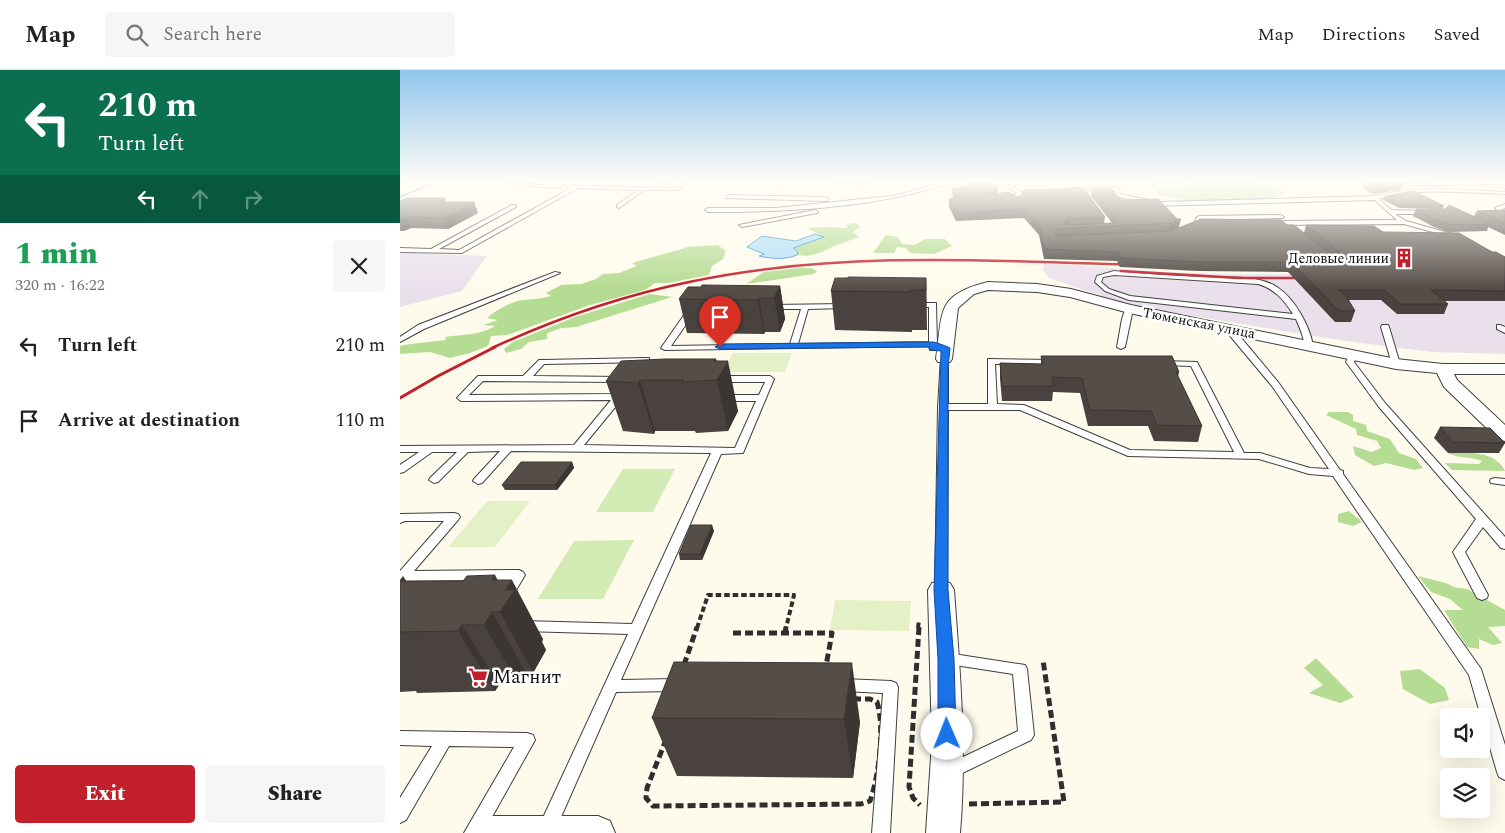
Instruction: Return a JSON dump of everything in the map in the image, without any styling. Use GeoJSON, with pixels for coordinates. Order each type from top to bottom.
{"type":"FeatureCollection","features":[{"type":"Feature","properties":{"kind":"street","name":"Тюменская улица"},"geometry":{"type":"LineString","coordinates":[[941,350],[951,307],[958,298],[969,290],[988,286],[1052,289],[1128,309],[1396,364],[1443,368],[1505,369]]}},
{"type":"Feature","properties":{"kind":"street"},"geometry":{"type":"LineString","coordinates":[[1443,368],[1450,383],[1505,435]]}},
{"type":"Feature","properties":{"kind":"street"},"geometry":{"type":"LineString","coordinates":[[941,590],[946,659],[948,772],[943,833]]}},
{"type":"Feature","properties":{"kind":"street"},"geometry":{"type":"LineString","coordinates":[[486,833],[598,833]]}},
{"type":"Feature","properties":{"kind":"lane"},"geometry":{"type":"LineString","coordinates":[[432,251],[495,217]]}},
{"type":"Feature","properties":{"kind":"lane"},"geometry":{"type":"LineString","coordinates":[[400,250],[460,252],[524,217]]}},
{"type":"Feature","properties":{"kind":"lane"},"geometry":{"type":"LineString","coordinates":[[742,225],[786,217]]}},
{"type":"Feature","properties":{"kind":"lane"},"geometry":{"type":"LineString","coordinates":[[1198,224],[1199,218],[1267,217]]}},
{"type":"Feature","properties":{"kind":"lane"},"geometry":{"type":"LineString","coordinates":[[1397,217],[1404,222]]}},
{"type":"Feature","properties":{"kind":"lane"},"geometry":{"type":"LineString","coordinates":[[1189,227],[1198,224],[1404,222],[1456,237],[1464,242]]}},
{"type":"Feature","properties":{"kind":"lane"},"geometry":{"type":"LineString","coordinates":[[1285,223],[1292,229]]}},
{"type":"Feature","properties":{"kind":"lane"},"geometry":{"type":"LineString","coordinates":[[400,340],[430,324],[556,273]]}},
{"type":"Feature","properties":{"kind":"lane"},"geometry":{"type":"LineString","coordinates":[[1298,317],[1129,298],[1107,290],[1098,282],[1100,276],[1114,274],[1248,281],[1273,288],[1288,302],[1298,317],[1309,335],[1309,345]]}},
{"type":"Feature","properties":{"kind":"lane"},"geometry":{"type":"LineString","coordinates":[[904,305],[934,305],[941,350],[943,407],[941,590]]}},
{"type":"Feature","properties":{"kind":"lane"},"geometry":{"type":"LineString","coordinates":[[792,346],[804,306]]}},
{"type":"Feature","properties":{"kind":"lane"},"geometry":{"type":"LineString","coordinates":[[757,307],[854,306]]}},
{"type":"Feature","properties":{"kind":"lane"},"geometry":{"type":"LineString","coordinates":[[702,308],[693,308],[665,348],[792,346],[941,350]]}},
{"type":"Feature","properties":{"kind":"lane"},"geometry":{"type":"LineString","coordinates":[[1121,346],[1125,334],[1123,323],[1128,309]]}},
{"type":"Feature","properties":{"kind":"lane"},"geometry":{"type":"LineString","coordinates":[[1384,327],[1396,364]]}},
{"type":"Feature","properties":{"kind":"lane"},"geometry":{"type":"LineString","coordinates":[[1229,329],[1275,384],[1476,673],[1505,772]]}},
{"type":"Feature","properties":{"kind":"lane"},"geometry":{"type":"LineString","coordinates":[[1353,355],[1350,362],[1382,405],[1505,545]]}},
{"type":"Feature","properties":{"kind":"lane"},"geometry":{"type":"LineString","coordinates":[[525,379],[542,362],[653,360],[639,373]]}},
{"type":"Feature","properties":{"kind":"lane"},"geometry":{"type":"LineString","coordinates":[[993,406],[991,361],[1068,362]]}},
{"type":"Feature","properties":{"kind":"lane"},"geometry":{"type":"LineString","coordinates":[[1155,363],[1194,364],[1241,456]]}},
{"type":"Feature","properties":{"kind":"lane"},"geometry":{"type":"LineString","coordinates":[[577,448],[618,397],[627,382],[481,378],[461,398],[618,397],[637,397]]}},
{"type":"Feature","properties":{"kind":"lane"},"geometry":{"type":"LineString","coordinates":[[400,449],[577,448],[739,451],[770,379],[712,379]]}},
{"type":"Feature","properties":{"kind":"lane"},"geometry":{"type":"LineString","coordinates":[[714,398],[761,398]]}},
{"type":"Feature","properties":{"kind":"lane"},"geometry":{"type":"LineString","coordinates":[[943,407],[1021,407],[1128,453],[1260,456],[1309,471],[1339,474]]}},
{"type":"Feature","properties":{"kind":"lane"},"geometry":{"type":"LineString","coordinates":[[400,470],[429,449]]}},
{"type":"Feature","properties":{"kind":"lane"},"geometry":{"type":"LineString","coordinates":[[434,480],[465,449]]}},
{"type":"Feature","properties":{"kind":"lane"},"geometry":{"type":"LineString","coordinates":[[478,481],[508,449]]}},
{"type":"Feature","properties":{"kind":"lane"},"geometry":{"type":"LineString","coordinates":[[546,832],[717,451]]}},
{"type":"Feature","properties":{"kind":"lane"},"geometry":{"type":"LineString","coordinates":[[400,520],[402,517],[454,517],[401,577]]}},
{"type":"Feature","properties":{"kind":"lane"},"geometry":{"type":"LineString","coordinates":[[1482,520],[1459,552],[1482,595]]}},
{"type":"Feature","properties":{"kind":"lane"},"geometry":{"type":"LineString","coordinates":[[401,577],[520,575],[500,604]]}},
{"type":"Feature","properties":{"kind":"lane"},"geometry":{"type":"LineString","coordinates":[[514,626],[637,629]]}},
{"type":"Feature","properties":{"kind":"lane"},"geometry":{"type":"LineString","coordinates":[[946,659],[1020,668],[1026,735],[948,772]]}},
{"type":"Feature","properties":{"kind":"lane"},"geometry":{"type":"LineString","coordinates":[[612,686],[688,685]]}},
{"type":"Feature","properties":{"kind":"lane"},"geometry":{"type":"LineString","coordinates":[[821,692],[891,687],[881,833]]}},
{"type":"Feature","properties":{"kind":"lane"},"geometry":{"type":"LineString","coordinates":[[400,738],[527,740],[474,833]]}},
{"type":"Feature","properties":{"kind":"lane"},"geometry":{"type":"LineString","coordinates":[[400,814],[445,738]]}},
{"type":"Feature","properties":{"kind":"path"},"geometry":{"type":"LineString","coordinates":[[682,670],[708,594],[794,595],[785,633]]}},
{"type":"Feature","properties":{"kind":"path"},"geometry":{"type":"LineString","coordinates":[[732,633],[832,633],[821,692]]}},
{"type":"Feature","properties":{"kind":"path"},"geometry":{"type":"LineString","coordinates":[[821,692],[870,699],[877,702],[880,711],[877,777],[875,790],[870,801],[861,804],[653,806],[646,798],[647,788],[672,720],[678,709],[686,701],[697,697],[821,692]]}},
{"type":"Feature","properties":{"kind":"shaded area"},"geometry":{"type":"Polygon","coordinates":[[[400,253],[487,256],[462,291],[400,307],[400,253]]]}},
{"type":"Feature","properties":{"kind":"shaded area"},"geometry":{"type":"Polygon","coordinates":[[[1045,263],[1166,272],[1223,274],[1505,276],[1505,354],[1432,352],[1345,341],[1131,306],[1049,278],[1042,269],[1045,263]]]}},
{"type":"Feature","properties":{"kind":"green space"},"geometry":{"type":"Polygon","coordinates":[[[858,224],[860,227],[853,232],[859,237],[807,256],[797,255],[798,251],[792,248],[818,239],[820,235],[807,228],[847,228],[847,225],[858,224]]]}},
{"type":"Feature","properties":{"kind":"green space"},"geometry":{"type":"Polygon","coordinates":[[[886,235],[898,237],[902,244],[914,245],[925,239],[945,239],[952,246],[934,254],[910,253],[906,248],[897,247],[894,253],[873,253],[886,235]]]}},
{"type":"Feature","properties":{"kind":"green space"},"geometry":{"type":"Polygon","coordinates":[[[718,245],[726,251],[723,259],[712,266],[709,275],[668,283],[655,283],[645,290],[587,306],[507,335],[491,336],[488,346],[470,353],[450,358],[430,352],[400,354],[400,346],[403,345],[446,340],[445,337],[477,333],[489,329],[495,326],[483,325],[498,320],[487,318],[499,309],[519,301],[551,296],[546,293],[561,285],[581,284],[596,279],[603,274],[619,273],[637,266],[632,263],[688,247],[718,245]]]}},
{"type":"Feature","properties":{"kind":"green space"},"geometry":{"type":"Polygon","coordinates":[[[811,268],[817,271],[814,274],[746,284],[764,272],[811,268]]]}},
{"type":"Feature","properties":{"kind":"green space"},"geometry":{"type":"Polygon","coordinates":[[[650,294],[672,297],[576,327],[562,328],[547,333],[547,339],[529,342],[521,349],[506,353],[504,349],[513,342],[575,317],[650,294]]]}},
{"type":"Feature","properties":{"kind":"green space"},"geometry":{"type":"Polygon","coordinates":[[[733,353],[792,353],[785,372],[723,372],[733,353]]]}},
{"type":"Feature","properties":{"kind":"green space"},"geometry":{"type":"Polygon","coordinates":[[[1329,412],[1348,412],[1353,415],[1353,421],[1366,425],[1367,431],[1390,439],[1399,453],[1416,459],[1423,468],[1414,470],[1386,463],[1374,466],[1355,455],[1353,446],[1372,452],[1381,448],[1377,441],[1357,435],[1356,429],[1326,415],[1329,412]]]}},
{"type":"Feature","properties":{"kind":"green space"},"geometry":{"type":"Polygon","coordinates":[[[1448,453],[1472,453],[1488,456],[1495,459],[1505,471],[1452,470],[1445,463],[1479,464],[1482,461],[1448,453]]]}},
{"type":"Feature","properties":{"kind":"green space"},"geometry":{"type":"Polygon","coordinates":[[[623,469],[675,469],[653,512],[596,512],[623,469]]]}},
{"type":"Feature","properties":{"kind":"green space"},"geometry":{"type":"Polygon","coordinates":[[[487,501],[530,501],[495,547],[448,547],[487,501]]]}},
{"type":"Feature","properties":{"kind":"green space"},"geometry":{"type":"Polygon","coordinates":[[[1349,511],[1362,522],[1353,526],[1338,522],[1338,514],[1349,511]]]}},
{"type":"Feature","properties":{"kind":"green space"},"geometry":{"type":"Polygon","coordinates":[[[634,540],[603,599],[538,599],[574,541],[634,540]]]}},
{"type":"Feature","properties":{"kind":"green space"},"geometry":{"type":"Polygon","coordinates":[[[1418,576],[1467,589],[1505,610],[1505,626],[1488,627],[1502,643],[1493,645],[1479,639],[1479,649],[1467,647],[1444,610],[1463,610],[1450,599],[1431,592],[1418,576]]]}},
{"type":"Feature","properties":{"kind":"green space"},"geometry":{"type":"Polygon","coordinates":[[[835,600],[911,601],[909,631],[830,630],[835,600]]]}},
{"type":"Feature","properties":{"kind":"green space"},"geometry":{"type":"Polygon","coordinates":[[[1316,658],[1354,697],[1340,703],[1309,693],[1323,685],[1304,668],[1316,658]]]}},
{"type":"Feature","properties":{"kind":"green space"},"geometry":{"type":"Polygon","coordinates":[[[1420,669],[1445,688],[1449,700],[1430,704],[1403,689],[1400,671],[1420,669]]]}},
{"type":"Feature","properties":{"kind":"water"},"geometry":{"type":"Polygon","coordinates":[[[815,234],[824,237],[793,248],[798,252],[797,255],[788,258],[759,256],[764,254],[747,247],[762,236],[796,241],[815,234]]]}},
{"type":"Feature","properties":{"kind":"building"},"geometry":{"type":"Polygon","coordinates":[[[400,217],[447,217],[406,217],[400,220],[400,217]]]}},
{"type":"Feature","properties":{"kind":"building"},"geometry":{"type":"Polygon","coordinates":[[[1032,217],[1105,217],[1069,219],[1064,224],[1067,225],[1114,223],[1115,217],[1175,217],[1181,219],[1169,223],[1057,229],[1055,234],[1059,236],[1171,231],[1201,219],[1281,220],[1287,225],[1294,225],[1342,263],[1347,258],[1306,225],[1374,226],[1383,232],[1459,233],[1492,252],[1505,257],[1505,291],[1431,290],[1448,304],[1401,304],[1384,290],[1339,290],[1346,296],[1355,311],[1339,311],[1291,262],[1200,262],[1121,258],[1118,252],[1045,249],[1040,226],[1032,217]]]}},
{"type":"Feature","properties":{"kind":"building"},"geometry":{"type":"Polygon","coordinates":[[[1431,217],[1474,217],[1490,224],[1452,225],[1431,217]]]}},
{"type":"Feature","properties":{"kind":"building"},"geometry":{"type":"Polygon","coordinates":[[[1489,217],[1505,217],[1505,224],[1489,217]]]}},
{"type":"Feature","properties":{"kind":"building"},"geometry":{"type":"Polygon","coordinates":[[[835,278],[926,278],[926,290],[911,290],[911,292],[831,291],[835,278]]]}},
{"type":"Feature","properties":{"kind":"building"},"geometry":{"type":"Polygon","coordinates":[[[702,285],[780,286],[774,298],[759,298],[758,300],[679,299],[688,287],[701,287],[702,285]]]}},
{"type":"Feature","properties":{"kind":"building"},"geometry":{"type":"Polygon","coordinates":[[[1041,356],[1172,356],[1179,372],[1176,372],[1202,426],[1157,425],[1151,411],[1090,410],[1082,378],[1052,377],[1053,386],[1002,386],[1000,363],[1043,364],[1041,356]]]}},
{"type":"Feature","properties":{"kind":"building"},"geometry":{"type":"Polygon","coordinates":[[[716,359],[714,361],[728,361],[717,380],[682,382],[684,380],[640,380],[638,383],[606,381],[621,361],[716,359]]]}},
{"type":"Feature","properties":{"kind":"building"},"geometry":{"type":"Polygon","coordinates":[[[1440,427],[1490,428],[1505,443],[1453,442],[1440,427]]]}},
{"type":"Feature","properties":{"kind":"building"},"geometry":{"type":"Polygon","coordinates":[[[521,462],[572,462],[555,485],[502,485],[521,462]]]}},
{"type":"Feature","properties":{"kind":"building"},"geometry":{"type":"Polygon","coordinates":[[[691,525],[712,525],[700,554],[679,554],[691,525]]]}},
{"type":"Feature","properties":{"kind":"building"},"geometry":{"type":"Polygon","coordinates":[[[495,575],[492,580],[512,580],[505,590],[515,590],[500,612],[492,612],[484,625],[462,625],[458,631],[400,632],[400,581],[463,581],[467,576],[495,575]]]}},
{"type":"Feature","properties":{"kind":"building"},"geometry":{"type":"Polygon","coordinates":[[[674,662],[852,663],[844,719],[652,718],[674,662]]]}},
{"type":"Feature","properties":{"kind":"railway"},"geometry":{"type":"LineString","coordinates":[[492,348],[540,327],[613,301],[689,282],[744,272],[854,262],[910,260],[1022,261],[1133,265]]}},
{"type":"Feature","properties":{"kind":"railway"},"geometry":{"type":"LineString","coordinates":[[1121,271],[1239,278],[1309,278]]}},
{"type":"Feature","properties":{"kind":"railway"},"geometry":{"type":"LineString","coordinates":[[400,398],[495,347]]}},
{"type":"Feature","properties":{"kind":"place","name":"Деловые линии"},"geometry":{"type":"Point","coordinates":[1404,258]}},
{"type":"Feature","properties":{"kind":"place","name":"Магнит"},"geometry":{"type":"Point","coordinates":[478,677]}},
{"type":"Feature","properties":{"kind":"route"},"geometry":{"type":"LineString","coordinates":[[720,347],[933,344],[933,348],[946,348],[944,368],[941,590],[946,659],[947,734]]}}]}
